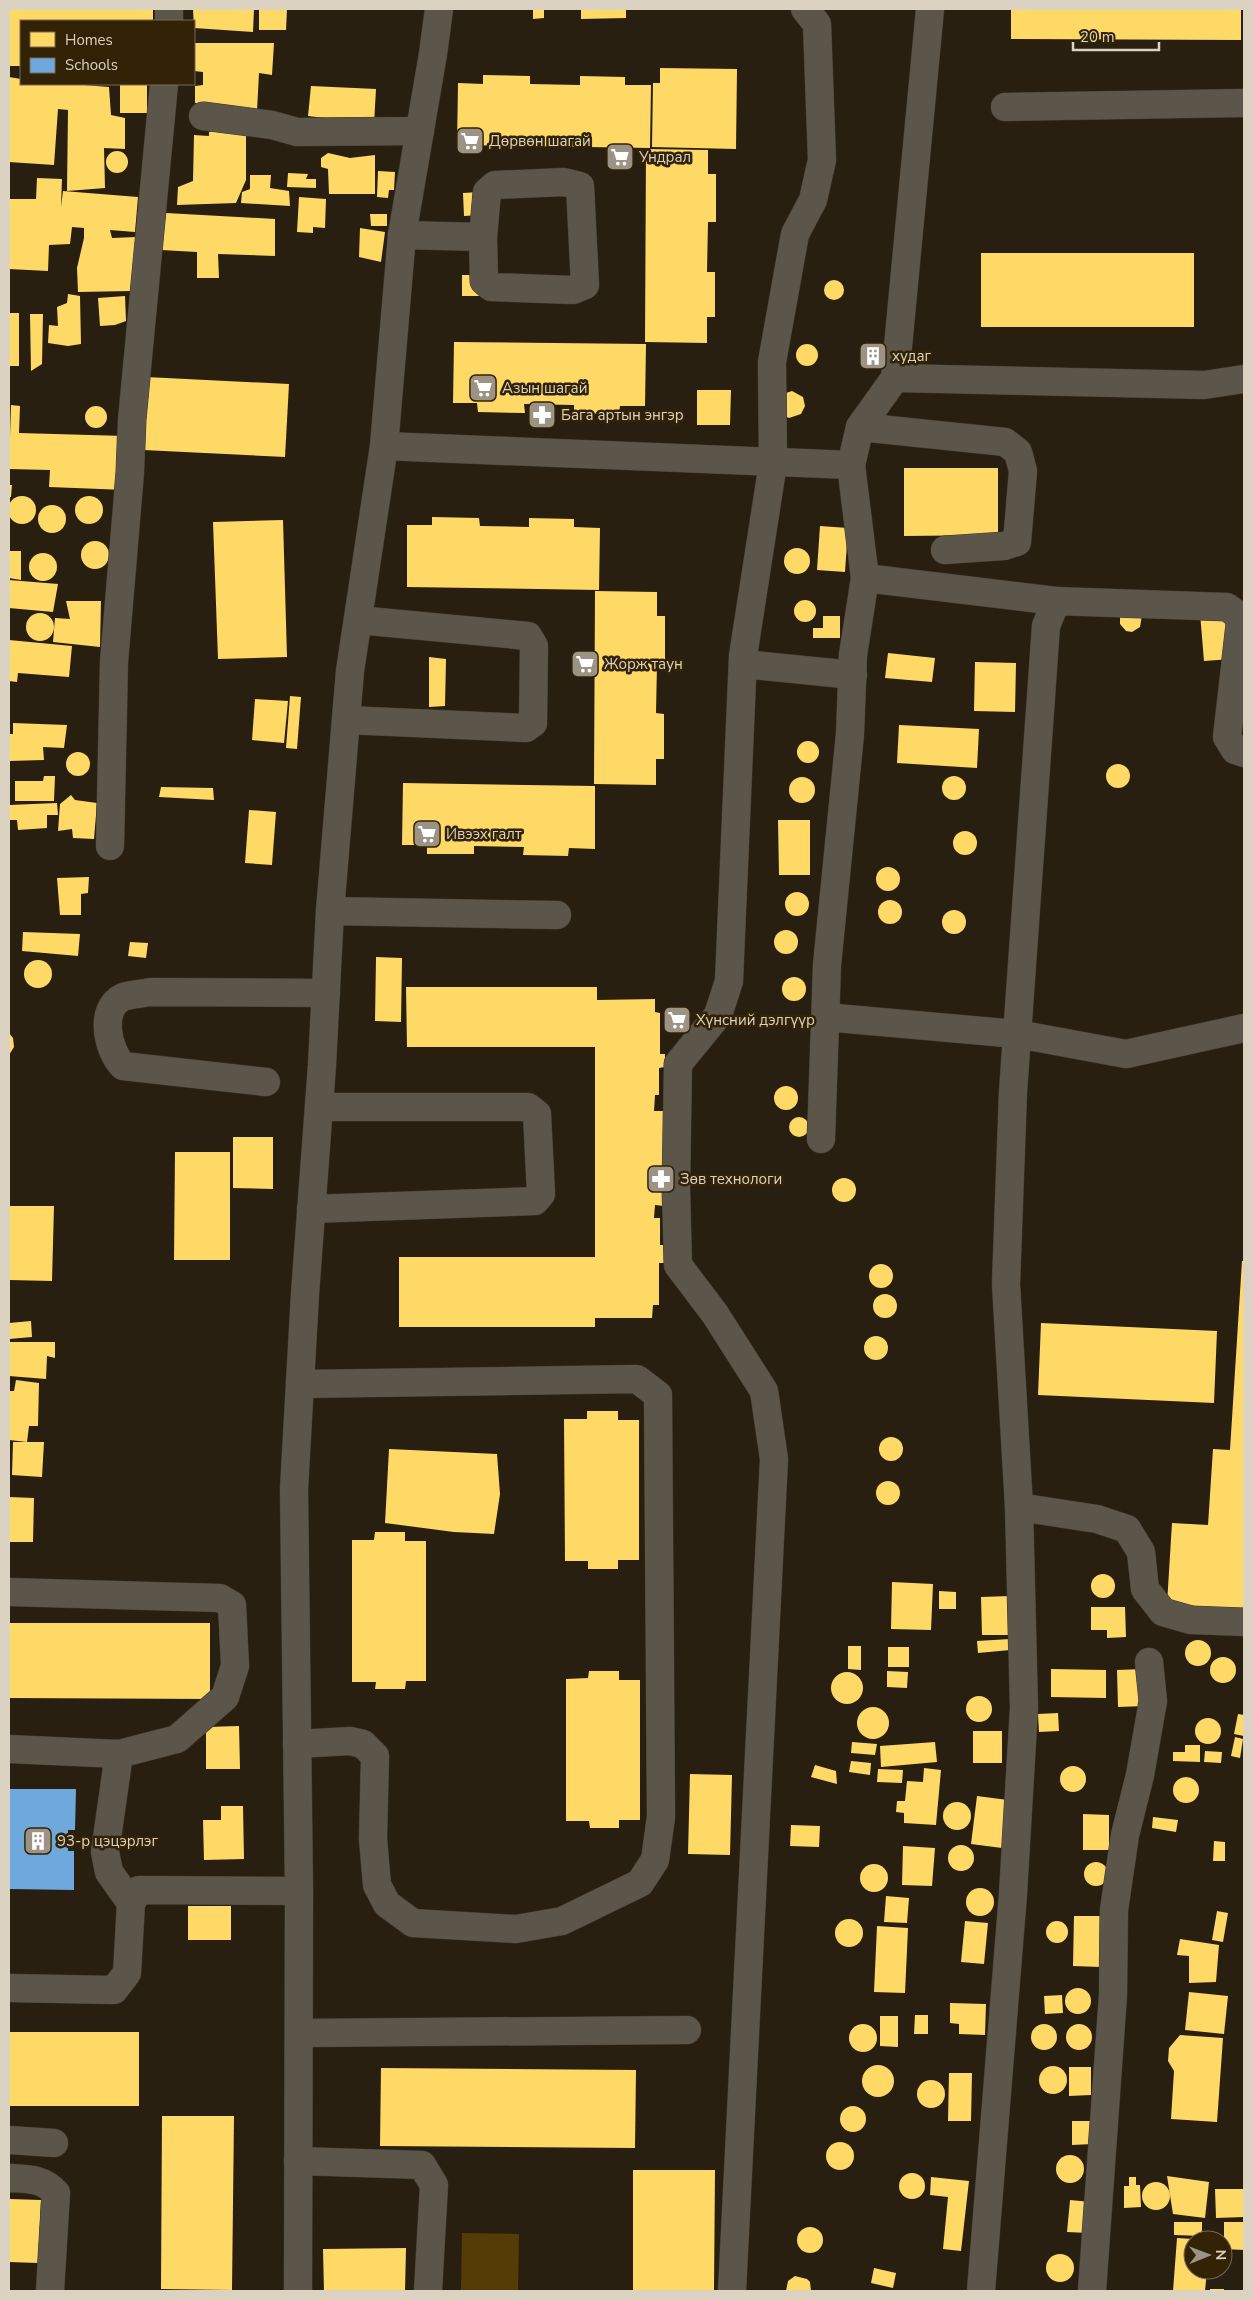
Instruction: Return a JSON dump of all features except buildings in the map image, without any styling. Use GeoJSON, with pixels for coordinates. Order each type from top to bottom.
{"type":"FeatureCollection","features":[{"type":"Feature","properties":{"kind":"street"},"geometry":{"type":"LineString","coordinates":[[298,2291],[299,1891],[294,1489],[300,1384],[330,911],[350,671],[384,446],[402,235],[438,9]]}},
{"type":"Feature","properties":{"kind":"street"},"geometry":{"type":"LineString","coordinates":[[732,2291],[774,1459],[764,1391],[715,1314],[678,1265],[676,1188],[678,1064],[718,1015],[729,981],[743,664],[773,463],[772,362],[795,234],[813,200],[822,160],[817,24],[805,9]]}},
{"type":"Feature","properties":{"kind":"street"},"geometry":{"type":"LineString","coordinates":[[822,1139],[827,965],[850,734],[853,655],[866,578],[852,465],[860,427],[895,378],[930,9]]}},
{"type":"Feature","properties":{"kind":"street"},"geometry":{"type":"LineString","coordinates":[[110,846],[114,662],[130,472],[133,410],[164,85]]}},
{"type":"Feature","properties":{"kind":"street"},"geometry":{"type":"LineString","coordinates":[[1005,107],[1244,104]]}},
{"type":"Feature","properties":{"kind":"street"},"geometry":{"type":"LineString","coordinates":[[202,116],[272,125],[297,132],[420,131]]}},
{"type":"Feature","properties":{"kind":"street"},"geometry":{"type":"LineString","coordinates":[[564,182],[580,186],[585,285],[573,290],[491,287],[484,281],[483,237],[487,192],[495,185],[564,182]]}},
{"type":"Feature","properties":{"kind":"street"},"geometry":{"type":"LineString","coordinates":[[402,235],[483,237]]}},
{"type":"Feature","properties":{"kind":"street"},"geometry":{"type":"LineString","coordinates":[[895,378],[1204,385],[1244,379]]}},
{"type":"Feature","properties":{"kind":"street"},"geometry":{"type":"LineString","coordinates":[[860,427],[1005,442],[1018,452],[1022,471],[1017,542],[1004,546],[945,550]]}},
{"type":"Feature","properties":{"kind":"street"},"geometry":{"type":"LineString","coordinates":[[384,446],[852,465]]}},
{"type":"Feature","properties":{"kind":"street"},"geometry":{"type":"LineString","coordinates":[[866,578],[1056,601],[1227,607],[1238,615],[1240,624],[1227,737],[1235,750],[1244,753]]}},
{"type":"Feature","properties":{"kind":"street"},"geometry":{"type":"LineString","coordinates":[[981,2291],[1013,1894],[1024,1708],[1019,1507],[1006,1284],[1017,1034],[1046,626],[1056,601]]}},
{"type":"Feature","properties":{"kind":"street"},"geometry":{"type":"LineString","coordinates":[[346,720],[526,728],[533,723],[534,646],[528,636],[358,620]]}},
{"type":"Feature","properties":{"kind":"street"},"geometry":{"type":"LineString","coordinates":[[743,664],[853,675]]}},
{"type":"Feature","properties":{"kind":"street"},"geometry":{"type":"LineString","coordinates":[[330,911],[557,915]]}},
{"type":"Feature","properties":{"kind":"street"},"geometry":{"type":"LineString","coordinates":[[266,1082],[123,1066],[113,1056],[108,1026],[111,1007],[123,997],[150,992],[326,993]]}},
{"type":"Feature","properties":{"kind":"street"},"geometry":{"type":"LineString","coordinates":[[825,1017],[1017,1034],[1126,1054],[1244,1028]]}},
{"type":"Feature","properties":{"kind":"street"},"geometry":{"type":"LineString","coordinates":[[311,1209],[535,1201],[541,1194],[537,1114],[528,1107],[319,1107]]}},
{"type":"Feature","properties":{"kind":"street"},"geometry":{"type":"LineString","coordinates":[[297,1744],[350,1741],[364,1744],[375,1756],[373,1840],[377,1885],[387,1904],[413,1923],[516,1929],[562,1921],[640,1883],[656,1860],[661,1817],[658,1395],[638,1379],[300,1384]]}},
{"type":"Feature","properties":{"kind":"street"},"geometry":{"type":"LineString","coordinates":[[1019,1507],[1096,1518],[1127,1529],[1141,1552],[1145,1589],[1163,1612],[1191,1620],[1244,1622]]}},
{"type":"Feature","properties":{"kind":"street"},"geometry":{"type":"LineString","coordinates":[[9,1592],[220,1598],[232,1605],[235,1666],[225,1697],[177,1739],[119,1754],[9,1749]]}},
{"type":"Feature","properties":{"kind":"street"},"geometry":{"type":"LineString","coordinates":[[1092,2291],[1113,1995],[1114,1910],[1125,1835],[1140,1775],[1154,1701],[1149,1662]]}},
{"type":"Feature","properties":{"kind":"street"},"geometry":{"type":"LineString","coordinates":[[119,1754],[105,1852],[109,1872],[131,1903]]}},
{"type":"Feature","properties":{"kind":"street"},"geometry":{"type":"LineString","coordinates":[[9,1988],[114,1990],[127,1974],[131,1903],[139,1890],[299,1891]]}},
{"type":"Feature","properties":{"kind":"street"},"geometry":{"type":"LineString","coordinates":[[299,2033],[687,2030]]}},
{"type":"Feature","properties":{"kind":"street"},"geometry":{"type":"LineString","coordinates":[[9,2140],[54,2143]]}},
{"type":"Feature","properties":{"kind":"street"},"geometry":{"type":"LineString","coordinates":[[298,2161],[422,2165],[434,2185],[428,2291]]}},
{"type":"Feature","properties":{"kind":"street"},"geometry":{"type":"LineString","coordinates":[[9,2178],[37,2180],[49,2185],[56,2193],[50,2291]]}},
{"type":"Feature","properties":{"kind":"shaded area"},"geometry":{"type":"Polygon","coordinates":[[[462,2233],[519,2234],[518,2291],[461,2291],[462,2233]]]}},
{"type":"Feature","properties":{"kind":"place","name":"Дөрвөн шагай"},"geometry":{"type":"Point","coordinates":[470,141]}},
{"type":"Feature","properties":{"kind":"place","name":"Ундрал"},"geometry":{"type":"Point","coordinates":[620,157]}},
{"type":"Feature","properties":{"kind":"place","name":"худаг"},"geometry":{"type":"Point","coordinates":[873,356]}},
{"type":"Feature","properties":{"kind":"place","name":"Азын шагай"},"geometry":{"type":"Point","coordinates":[483,388]}},
{"type":"Feature","properties":{"kind":"place","name":"Бага артын энгэр"},"geometry":{"type":"Point","coordinates":[542,415]}},
{"type":"Feature","properties":{"kind":"place","name":"Жорж таун"},"geometry":{"type":"Point","coordinates":[585,664]}},
{"type":"Feature","properties":{"kind":"place","name":"Ивээх галт"},"geometry":{"type":"Point","coordinates":[427,834]}},
{"type":"Feature","properties":{"kind":"place","name":"Хүнсний дэлгүүр"},"geometry":{"type":"Point","coordinates":[677,1020]}},
{"type":"Feature","properties":{"kind":"place","name":"Зөв технологи"},"geometry":{"type":"Point","coordinates":[661,1179]}},
{"type":"Feature","properties":{"kind":"place","name":"93-р цэцэрлэг"},"geometry":{"type":"Point","coordinates":[38,1841]}}]}
